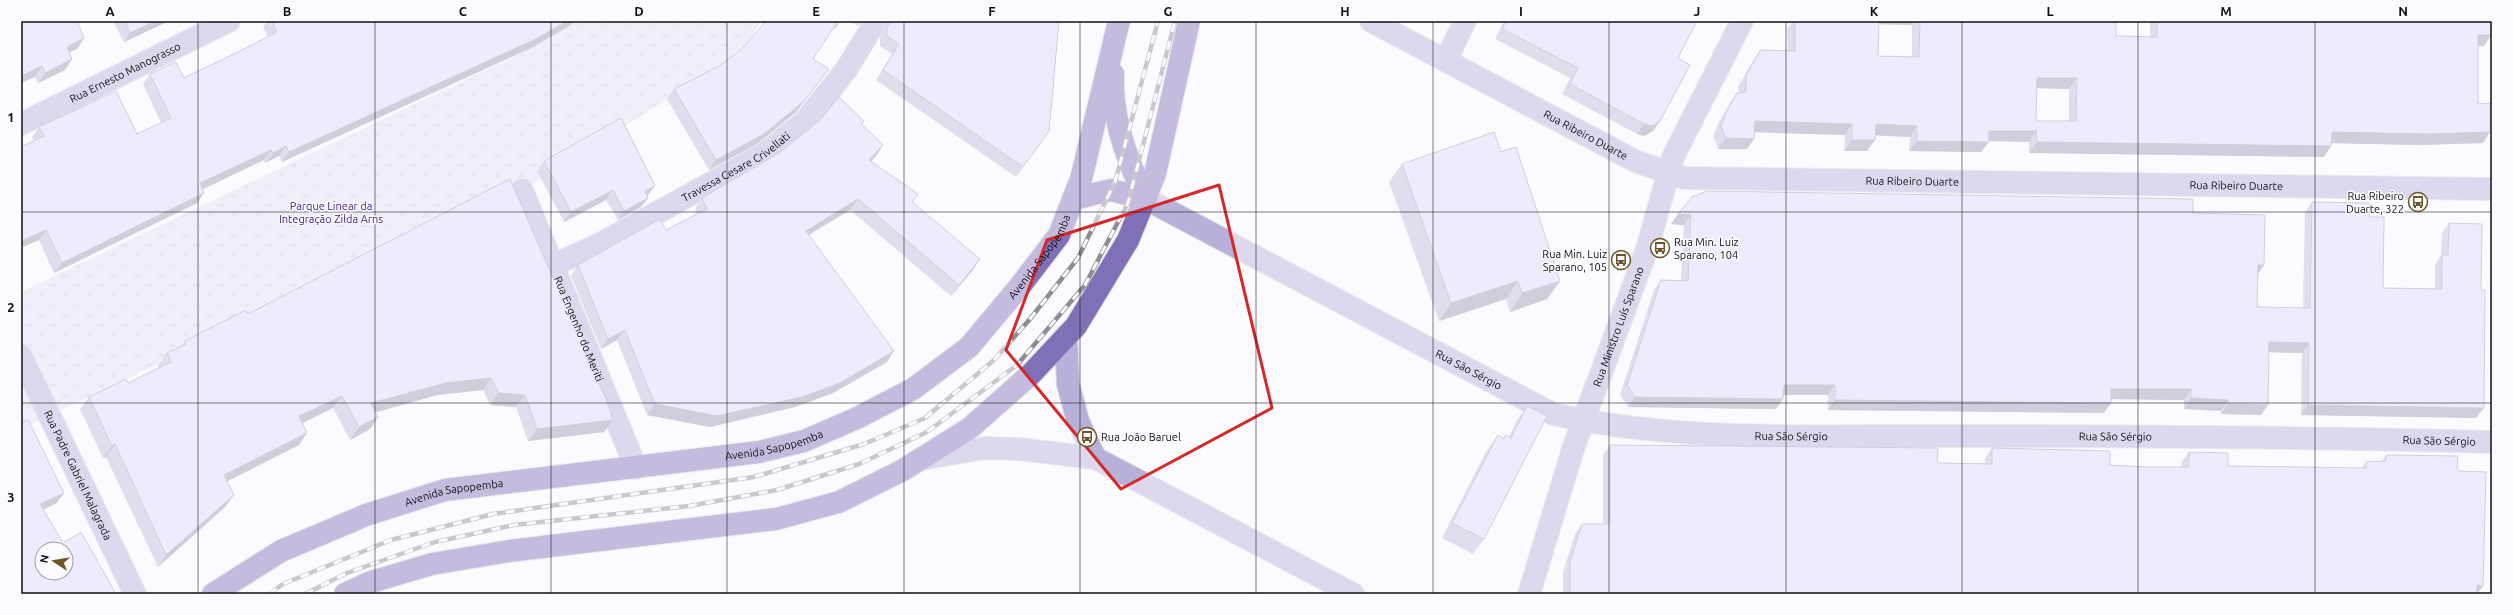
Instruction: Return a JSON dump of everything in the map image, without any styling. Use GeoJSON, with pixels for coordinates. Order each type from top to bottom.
{"type":"FeatureCollection","features":[{"type":"Feature","properties":{"kind":"main road","name":"Avenida Sapopemba"},"geometry":{"type":"LineString","coordinates":[[213,594],[282,551],[366,514],[445,490],[759,452],[804,441],[857,418],[913,389],[969,347],[1010,299],[1058,235],[1081,179],[1114,45],[1118,21]]}},
{"type":"Feature","properties":{"kind":"main road"},"geometry":{"type":"LineString","coordinates":[[345,594],[371,582],[432,564],[509,551],[776,519],[839,502],[921,459],[970,428],[1031,374],[1076,326],[1128,240],[1155,174],[1189,21]]}},
{"type":"Feature","properties":{"kind":"main road"},"geometry":{"type":"LineString","coordinates":[[1114,45],[1112,80],[1116,115],[1131,166],[1146,199]]}},
{"type":"Feature","properties":{"kind":"main road"},"geometry":{"type":"LineString","coordinates":[[1073,199],[1111,190],[1146,199]]}},
{"type":"Feature","properties":{"kind":"street","name":"Rua Ernesto Manograsso"},"geometry":{"type":"LineString","coordinates":[[21,124],[229,21]]}},
{"type":"Feature","properties":{"kind":"street","name":"Travessa Cesare Crivellati"},"geometry":{"type":"LineString","coordinates":[[554,265],[602,243],[764,154],[805,121],[846,70],[876,21]]}},
{"type":"Feature","properties":{"kind":"street","name":"Rua Ribeiro Duarte"},"geometry":{"type":"LineString","coordinates":[[1371,21],[1635,160],[1684,178],[2492,189]]}},
{"type":"Feature","properties":{"kind":"street"},"geometry":{"type":"LineString","coordinates":[[1446,60],[1465,21]]}},
{"type":"Feature","properties":{"kind":"street","name":"Rua Ministro Luís Sparano"},"geometry":{"type":"LineString","coordinates":[[1529,594],[1573,449],[1647,249],[1673,157],[1742,21]]}},
{"type":"Feature","properties":{"kind":"street","name":"Rua Engenho do Meriti"},"geometry":{"type":"LineString","coordinates":[[522,190],[636,468]]}},
{"type":"Feature","properties":{"kind":"street","name":"Rua São Sérgio"},"geometry":{"type":"LineString","coordinates":[[1146,199],[1553,414],[1584,421],[1699,435],[2298,437],[2492,442]]}},
{"type":"Feature","properties":{"kind":"street"},"geometry":{"type":"LineString","coordinates":[[1066,336],[1068,384],[1078,421],[1095,458]]}},
{"type":"Feature","properties":{"kind":"street","name":"Rua Padre Gabriel Malagrada"},"geometry":{"type":"LineString","coordinates":[[21,356],[135,594]]}},
{"type":"Feature","properties":{"kind":"street"},"geometry":{"type":"LineString","coordinates":[[921,459],[985,448],[1019,449],[1095,458],[1354,594]]}},
{"type":"Feature","properties":{"kind":"highlighted area"},"geometry":{"type":"Polygon","coordinates":[[[1219,185],[1272,408],[1121,489],[1006,350],[1047,240],[1219,185]]]}},
{"type":"Feature","properties":{"kind":"green space","name":"Parque Linear da Integração Zilda Arns"},"geometry":{"type":"Polygon","coordinates":[[[575,21],[762,21],[741,53],[522,190],[21,429],[21,292],[520,54],[575,21]]]}},
{"type":"Feature","properties":{"kind":"building"},"geometry":{"type":"Polygon","coordinates":[[[21,21],[77,21],[84,38],[67,47],[72,59],[45,73],[42,66],[21,76],[21,21]]]}},
{"type":"Feature","properties":{"kind":"building"},"geometry":{"type":"Polygon","coordinates":[[[125,21],[155,21],[130,33],[125,21]]]}},
{"type":"Feature","properties":{"kind":"building"},"geometry":{"type":"Polygon","coordinates":[[[272,21],[567,21],[538,38],[289,152],[286,146],[273,153],[271,150],[200,183],[204,193],[62,263],[46,230],[21,241],[21,147],[44,136],[39,127],[116,91],[137,134],[171,118],[150,74],[176,62],[184,78],[275,33],[276,30],[272,21]]]}},
{"type":"Feature","properties":{"kind":"building"},"geometry":{"type":"Polygon","coordinates":[[[766,21],[838,21],[813,59],[829,69],[803,102],[764,134],[716,160],[674,89],[719,66],[741,50],[766,21]]]}},
{"type":"Feature","properties":{"kind":"building"},"geometry":{"type":"Polygon","coordinates":[[[891,21],[1059,21],[1049,131],[1023,167],[883,70],[899,44],[887,36],[887,28],[891,21]]]}},
{"type":"Feature","properties":{"kind":"building"},"geometry":{"type":"Polygon","coordinates":[[[1506,21],[1697,21],[1678,58],[1690,65],[1660,121],[1652,126],[1644,124],[1570,84],[1578,68],[1502,29],[1506,21]]]}},
{"type":"Feature","properties":{"kind":"building"},"geometry":{"type":"Polygon","coordinates":[[[1795,21],[1879,21],[1878,56],[1919,57],[1920,21],[2116,21],[2116,36],[2157,37],[2157,21],[2491,21],[2491,35],[2478,35],[2478,104],[2490,103],[2490,132],[2427,134],[2332,132],[2331,146],[2037,142],[2036,129],[2036,131],[1989,131],[1989,142],[1917,141],[1917,126],[1876,124],[1875,140],[1852,140],[1852,124],[1755,121],[1754,139],[1726,138],[1721,126],[1737,93],[1746,92],[1746,76],[1760,50],[1795,51],[1795,21]],[[2037,78],[2036,121],[2076,121],[2077,78],[2037,78]]]}},
{"type":"Feature","properties":{"kind":"building"},"geometry":{"type":"Polygon","coordinates":[[[839,97],[864,121],[861,124],[883,145],[869,160],[918,194],[912,202],[980,259],[959,285],[858,199],[806,231],[894,351],[840,383],[802,397],[717,416],[655,404],[625,330],[608,339],[578,265],[660,219],[666,230],[707,209],[702,198],[779,153],[820,120],[839,97]]]}},
{"type":"Feature","properties":{"kind":"building"},"geometry":{"type":"Polygon","coordinates":[[[621,118],[655,186],[645,191],[648,198],[624,211],[613,190],[571,212],[544,161],[621,118]]]}},
{"type":"Feature","properties":{"kind":"building"},"geometry":{"type":"Polygon","coordinates":[[[1494,132],[1501,152],[1516,147],[1560,281],[1522,293],[1518,281],[1451,303],[1402,164],[1494,132]]]}},
{"type":"Feature","properties":{"kind":"building"},"geometry":{"type":"Polygon","coordinates":[[[510,179],[553,278],[557,276],[587,349],[584,351],[606,399],[613,420],[537,429],[525,395],[499,393],[491,378],[446,383],[371,403],[378,417],[359,427],[342,396],[299,416],[307,433],[224,475],[234,495],[166,555],[115,444],[112,446],[89,397],[126,379],[128,383],[171,362],[167,353],[186,344],[185,341],[246,310],[248,314],[510,179]]]}},
{"type":"Feature","properties":{"kind":"building"},"geometry":{"type":"Polygon","coordinates":[[[1707,191],[2193,199],[2193,213],[2265,215],[2264,265],[2258,265],[2257,307],[2310,308],[2312,202],[2370,203],[2369,217],[2384,217],[2383,288],[2442,289],[2442,255],[2448,255],[2449,223],[2482,224],[2481,290],[2485,290],[2484,408],[2308,405],[2309,343],[2269,342],[2268,405],[2228,404],[2228,400],[2191,398],[2191,389],[2111,389],[2111,403],[1835,400],[1835,385],[1784,385],[1783,399],[1635,397],[1627,385],[1661,280],[1688,281],[1691,215],[1678,214],[1692,197],[1707,191]]]}},
{"type":"Feature","properties":{"kind":"building"},"geometry":{"type":"Polygon","coordinates":[[[1527,406],[1547,416],[1484,539],[1452,523],[1498,435],[1504,439],[1506,435],[1511,438],[1527,406]]]}},
{"type":"Feature","properties":{"kind":"building"},"geometry":{"type":"Polygon","coordinates":[[[28,420],[64,493],[40,504],[62,541],[34,541],[34,581],[74,581],[74,541],[66,541],[81,532],[116,594],[21,594],[21,423],[28,420]]]}},
{"type":"Feature","properties":{"kind":"building"},"geometry":{"type":"Polygon","coordinates":[[[1610,445],[1938,448],[1937,463],[1992,464],[1992,448],[2110,451],[2110,465],[2145,467],[2189,467],[2189,452],[2228,453],[2228,466],[2366,468],[2366,462],[2386,461],[2386,455],[2458,456],[2457,469],[2460,471],[2486,472],[2483,586],[2477,585],[2477,594],[1570,594],[1570,562],[1582,524],[1610,524],[1610,445]]]}},
{"type":"Feature","properties":{"kind":"railway"},"geometry":{"type":"LineString","coordinates":[[269,594],[283,584],[391,540],[493,514],[754,477],[864,444],[925,418],[994,360],[1030,319],[1078,258],[1115,182],[1158,21]]}},
{"type":"Feature","properties":{"kind":"railway"},"geometry":{"type":"LineString","coordinates":[[305,594],[347,573],[435,542],[514,525],[689,506],[777,490],[859,464],[927,432],[1017,365],[1085,285],[1128,203],[1175,21]]}},
{"type":"Feature","properties":{"kind":"place","name":"Rua Ribeiro Duarte, 322"},"geometry":{"type":"Point","coordinates":[2418,202]}},
{"type":"Feature","properties":{"kind":"place","name":"Rua Min. Luiz Sparano, 104"},"geometry":{"type":"Point","coordinates":[1660,248]}},
{"type":"Feature","properties":{"kind":"place","name":"Rua Min. Luiz Sparano, 105"},"geometry":{"type":"Point","coordinates":[1621,260]}},
{"type":"Feature","properties":{"kind":"place","name":"Rua João Baruel"},"geometry":{"type":"Point","coordinates":[1087,437]}}]}
